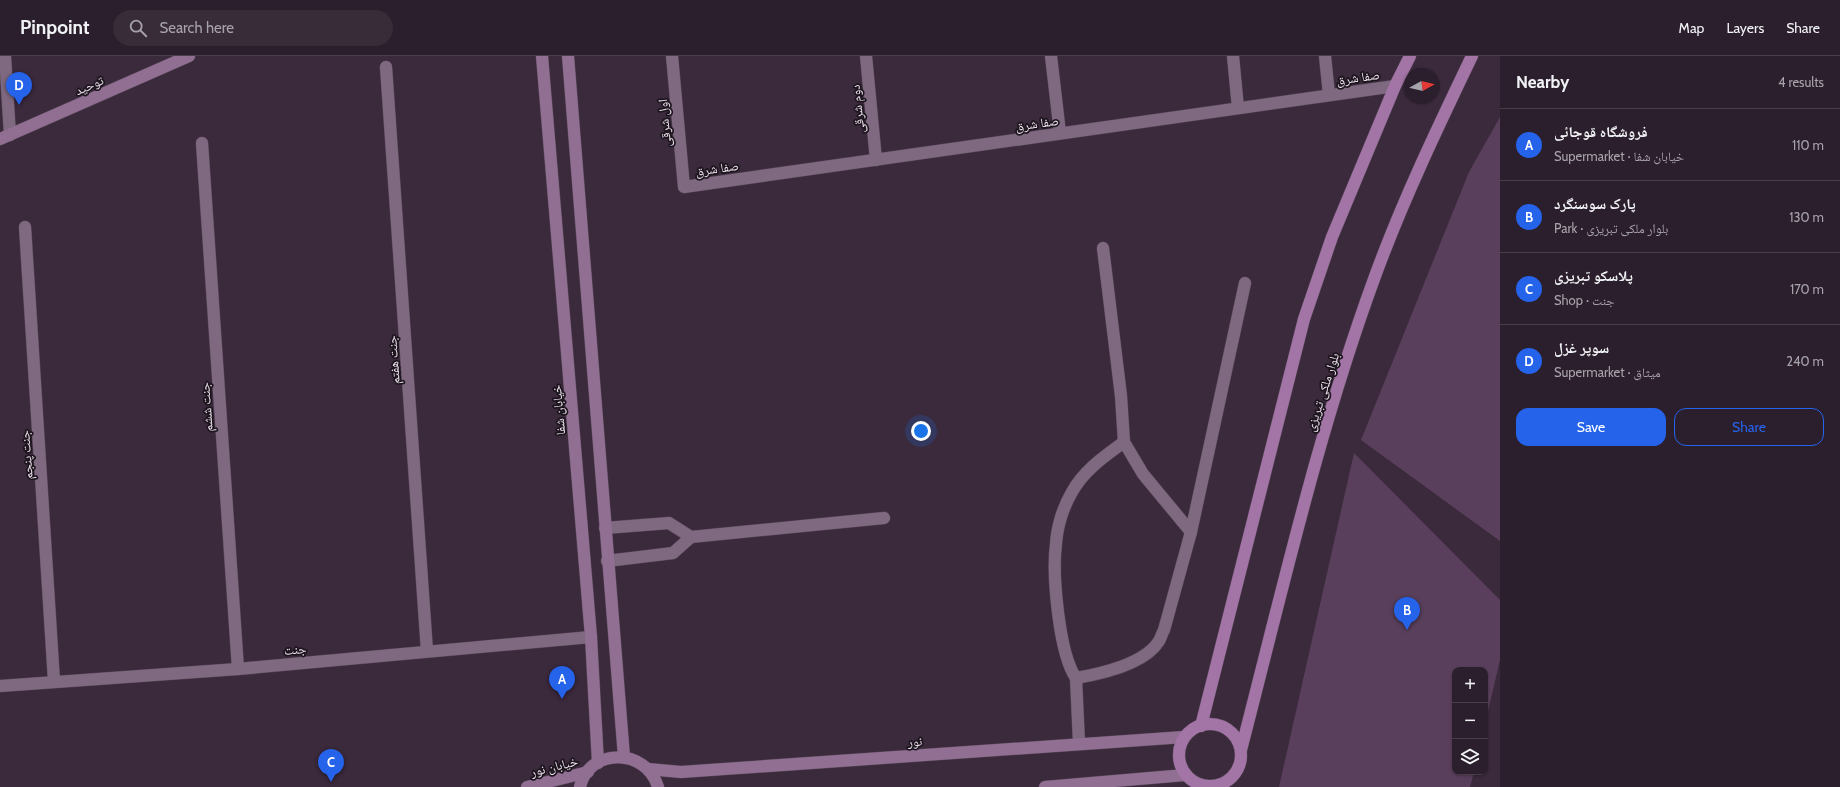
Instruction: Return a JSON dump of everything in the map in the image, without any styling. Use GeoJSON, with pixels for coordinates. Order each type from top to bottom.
{"type":"FeatureCollection","features":[{"type":"Feature","properties":{"kind":"main road","name":"توحید"},"geometry":{"type":"LineString","coordinates":[[5,137],[189,56]]}},
{"type":"Feature","properties":{"kind":"main road","name":"خیابان شفا"},"geometry":{"type":"LineString","coordinates":[[542,56],[591,638],[598,763]]}},
{"type":"Feature","properties":{"kind":"main road"},"geometry":{"type":"LineString","coordinates":[[568,56],[624,757]]}},
{"type":"Feature","properties":{"kind":"main road"},"geometry":{"type":"LineString","coordinates":[[1201,726],[1304,319],[1332,237],[1395,86],[1410,56]]}},
{"type":"Feature","properties":{"kind":"main road","name":"بلوار ملکى تبریزى"},"geometry":{"type":"LineString","coordinates":[[1240,750],[1324,429],[1374,279],[1419,167],[1472,56]]}},
{"type":"Feature","properties":{"kind":"main road"},"geometry":{"type":"LineString","coordinates":[[1045,787],[1190,781],[1202,786],[1230,783],[1237,770],[1240,760],[1240,750],[1237,740],[1226,729],[1211,724],[1192,730],[1184,737],[1180,746],[1179,756],[1181,766],[1190,781]]}},
{"type":"Feature","properties":{"kind":"main road","name":"نور"},"geometry":{"type":"LineString","coordinates":[[648,769],[681,772],[1080,743],[1184,737]]}},
{"type":"Feature","properties":{"kind":"main road"},"geometry":{"type":"LineString","coordinates":[[580,787],[588,772],[598,763],[610,758],[624,757],[637,761],[648,769],[656,780],[658,787]]}},
{"type":"Feature","properties":{"kind":"main road","name":"خیابان نور"},"geometry":{"type":"LineString","coordinates":[[527,787],[588,772]]}},
{"type":"Feature","properties":{"kind":"street"},"geometry":{"type":"LineString","coordinates":[[5,56],[5,137]]}},
{"type":"Feature","properties":{"kind":"street","name":"اول شرقی"},"geometry":{"type":"LineString","coordinates":[[672,56],[684,187]]}},
{"type":"Feature","properties":{"kind":"street","name":"دوم شرقی"},"geometry":{"type":"LineString","coordinates":[[866,56],[876,160]]}},
{"type":"Feature","properties":{"kind":"street"},"geometry":{"type":"LineString","coordinates":[[1051,56],[1060,133]]}},
{"type":"Feature","properties":{"kind":"street"},"geometry":{"type":"LineString","coordinates":[[1233,56],[1238,108]]}},
{"type":"Feature","properties":{"kind":"street"},"geometry":{"type":"LineString","coordinates":[[1326,56],[1329,95]]}},
{"type":"Feature","properties":{"kind":"street","name":"جنت هفتم"},"geometry":{"type":"LineString","coordinates":[[386,67],[427,651]]}},
{"type":"Feature","properties":{"kind":"street","name":"صفا شرق"},"geometry":{"type":"LineString","coordinates":[[684,187],[1395,86]]}},
{"type":"Feature","properties":{"kind":"street","name":"جنت ششم"},"geometry":{"type":"LineString","coordinates":[[202,143],[238,669]]}},
{"type":"Feature","properties":{"kind":"street","name":"جنت پنجم"},"geometry":{"type":"LineString","coordinates":[[25,227],[54,681]]}},
{"type":"Feature","properties":{"kind":"street"},"geometry":{"type":"LineString","coordinates":[[1102,248],[1121,396],[1124,442],[1143,474],[1191,532]]}},
{"type":"Feature","properties":{"kind":"street"},"geometry":{"type":"LineString","coordinates":[[1076,678],[1103,673],[1122,667],[1149,651],[1159,642],[1191,532],[1245,283]]}},
{"type":"Feature","properties":{"kind":"street"},"geometry":{"type":"LineString","coordinates":[[1080,743],[1076,678],[1071,672],[1065,655],[1056,596],[1057,537],[1061,517],[1072,491],[1091,467],[1124,442]]}},
{"type":"Feature","properties":{"kind":"street"},"geometry":{"type":"LineString","coordinates":[[608,561],[673,553],[691,537],[884,518]]}},
{"type":"Feature","properties":{"kind":"street"},"geometry":{"type":"LineString","coordinates":[[605,528],[669,523],[691,537]]}},
{"type":"Feature","properties":{"kind":"street","name":"جنت"},"geometry":{"type":"LineString","coordinates":[[0,686],[238,669],[427,651],[591,638]]}},
{"type":"Feature","properties":{"kind":"shaded area"},"geometry":{"type":"Polygon","coordinates":[[[1500,117],[1500,541],[1361,440],[1469,172],[1500,117]]]}},
{"type":"Feature","properties":{"kind":"shaded area"},"geometry":{"type":"Polygon","coordinates":[[[1354,453],[1500,600],[1500,660],[1488,711],[1488,667],[1452,667],[1452,775],[1473,775],[1470,787],[1279,787],[1354,453]]]}},
{"type":"Feature","properties":{"kind":"place","name":"سوپر غزل"},"geometry":{"type":"Point","coordinates":[19,105]}},
{"type":"Feature","properties":{"kind":"place","name":"پارک سوسنگرد"},"geometry":{"type":"Point","coordinates":[1407,630]}},
{"type":"Feature","properties":{"kind":"place","name":"فروشگاه قوجائی"},"geometry":{"type":"Point","coordinates":[562,699]}},
{"type":"Feature","properties":{"kind":"place","name":"پلاسکو تبریزی"},"geometry":{"type":"Point","coordinates":[331,782]}}]}
